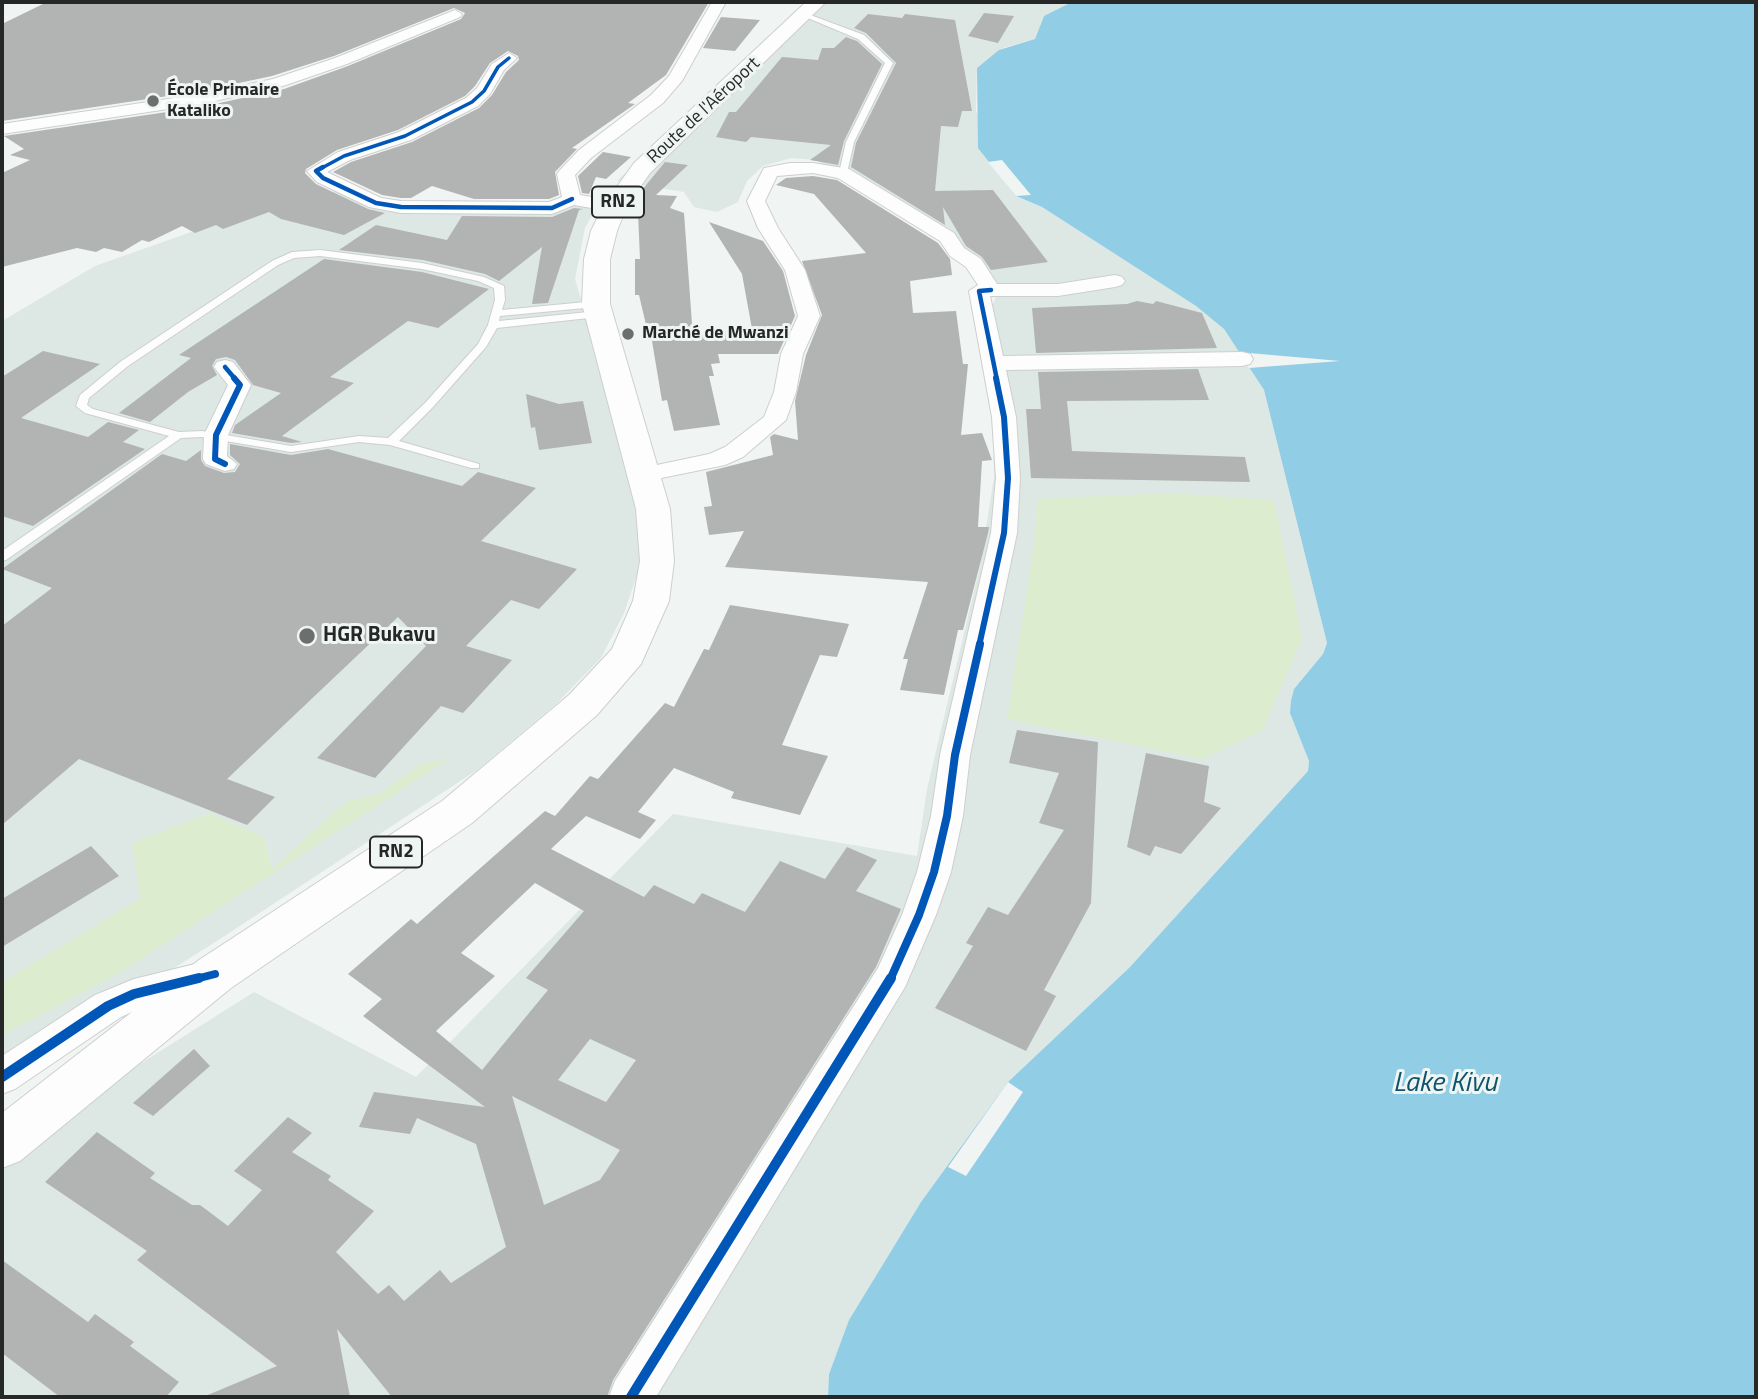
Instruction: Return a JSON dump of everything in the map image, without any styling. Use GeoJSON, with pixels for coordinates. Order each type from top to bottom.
{"type":"FeatureCollection","features":[{"type":"Feature","properties":{"kind":"highway","name":"Route de l'Aéroport"},"geometry":{"type":"LineString","coordinates":[[642,475],[597,309],[597,259],[615,206],[642,168],[811,8]]}},
{"type":"Feature","properties":{"kind":"highway","name":"RN2"},"geometry":{"type":"LineString","coordinates":[[2,1144],[215,974],[457,812],[583,705],[628,655],[651,601],[657,561],[653,509],[642,475]]}},
{"type":"Feature","properties":{"kind":"street"},"geometry":{"type":"LineString","coordinates":[[572,199],[566,174],[585,154],[657,99],[676,78],[719,2]]}},
{"type":"Feature","properties":{"kind":"street"},"geometry":{"type":"LineString","coordinates":[[2,130],[201,99],[285,81],[455,14]]}},
{"type":"Feature","properties":{"kind":"street"},"geometry":{"type":"LineString","coordinates":[[509,58],[498,67],[484,91],[472,102],[405,136],[344,156],[316,171],[323,178],[376,204],[401,207],[552,208],[572,199],[615,206]]}},
{"type":"Feature","properties":{"kind":"street"},"geometry":{"type":"LineString","coordinates":[[642,475],[716,460],[734,452],[774,420],[785,392],[792,354],[809,316],[795,270],[768,228],[756,201],[770,172],[790,168],[813,168],[843,173],[947,237],[957,252],[974,263],[991,290]]}},
{"type":"Feature","properties":{"kind":"street"},"geometry":{"type":"LineString","coordinates":[[631,1397],[892,976],[919,915],[934,872],[955,755],[1004,533],[1008,478],[1004,416],[979,291],[1058,290],[1115,281]]}},
{"type":"Feature","properties":{"kind":"street"},"geometry":{"type":"LineString","coordinates":[[995,363],[1242,359]]}},
{"type":"Feature","properties":{"kind":"street"},"geometry":{"type":"LineString","coordinates":[[225,367],[240,385],[216,435],[215,459],[225,464]]}},
{"type":"Feature","properties":{"kind":"street"},"geometry":{"type":"LineString","coordinates":[[2,1077],[108,1006],[134,994],[215,974]]}},
{"type":"Feature","properties":{"kind":"lane"},"geometry":{"type":"LineString","coordinates":[[811,8],[861,37],[889,63],[850,142],[843,173]]}},
{"type":"Feature","properties":{"kind":"lane"},"geometry":{"type":"LineString","coordinates":[[178,435],[89,411],[81,406],[84,397],[124,364],[275,263],[292,255],[320,253],[422,266],[481,279],[499,286],[500,300],[494,320],[471,360],[391,442]]}},
{"type":"Feature","properties":{"kind":"lane"},"geometry":{"type":"LineString","coordinates":[[494,320],[597,309]]}},
{"type":"Feature","properties":{"kind":"lane"},"geometry":{"type":"LineString","coordinates":[[2,556],[178,435],[216,435],[291,449],[359,439],[391,442],[475,466]]}},
{"type":"Feature","properties":{"kind":"shaded area"},"geometry":{"type":"Polygon","coordinates":[[[810,2],[1072,2],[1044,16],[1035,39],[1003,48],[977,68],[976,111],[1016,196],[1042,207],[1196,306],[1224,329],[1264,390],[1327,643],[1323,654],[1294,689],[1291,713],[1309,761],[1308,771],[1130,967],[1008,1082],[921,1202],[849,1320],[829,1374],[828,1397],[2,1397],[2,1151],[254,992],[416,1077],[673,814],[917,856],[927,789],[980,566],[994,477],[992,307],[997,294],[964,251],[816,160],[791,158],[763,166],[747,181],[738,202],[717,212],[694,207],[684,192],[617,181],[810,2]]]}},
{"type":"Feature","properties":{"kind":"shaded area","name":"HGR Bukavu"},"geometry":{"type":"Polygon","coordinates":[[[345,189],[376,203],[496,209],[572,199],[599,203],[585,228],[575,279],[597,354],[631,437],[643,557],[624,613],[601,658],[557,703],[477,770],[220,939],[2,1077],[2,321],[95,266],[242,214],[345,189]]]}},
{"type":"Feature","properties":{"kind":"green space"},"geometry":{"type":"Polygon","coordinates":[[[1168,493],[1274,500],[1302,638],[1262,731],[1202,759],[1007,719],[1035,539],[1037,499],[1168,493]]]}},
{"type":"Feature","properties":{"kind":"green space"},"geometry":{"type":"Polygon","coordinates":[[[449,759],[116,975],[2,1035],[2,982],[141,898],[132,843],[209,813],[264,837],[272,869],[347,801],[379,794],[421,764],[449,759]]]}},
{"type":"Feature","properties":{"kind":"water","name":"Lake Kivu"},"geometry":{"type":"Polygon","coordinates":[[[1072,2],[1756,2],[1756,1397],[828,1397],[829,1374],[849,1320],[921,1202],[1008,1082],[1130,967],[1308,771],[1309,761],[1290,713],[1291,701],[1294,689],[1323,654],[1327,643],[1264,390],[1224,329],[1196,306],[1042,207],[1016,196],[978,148],[977,68],[999,50],[1035,39],[1044,16],[1072,2]]]}},
{"type":"Feature","properties":{"kind":"pier"},"geometry":{"type":"Polygon","coordinates":[[[1002,160],[1031,195],[1016,196],[988,162],[1002,160]]]}},
{"type":"Feature","properties":{"kind":"pier"},"geometry":{"type":"Polygon","coordinates":[[[1238,352],[1340,361],[1249,368],[1238,352]]]}},
{"type":"Feature","properties":{"kind":"pier"},"geometry":{"type":"Polygon","coordinates":[[[1008,1082],[1023,1092],[966,1176],[948,1167],[1008,1082]]]}},
{"type":"Feature","properties":{"kind":"building"},"geometry":{"type":"Polygon","coordinates":[[[47,2],[709,2],[666,75],[628,103],[635,104],[572,148],[577,149],[555,172],[559,195],[549,199],[474,199],[432,186],[411,198],[401,198],[382,195],[333,172],[351,162],[412,142],[479,108],[492,95],[506,72],[519,60],[518,56],[508,51],[490,63],[465,96],[398,130],[337,150],[306,169],[305,173],[316,184],[368,209],[385,213],[344,235],[281,219],[269,212],[223,229],[216,225],[195,233],[182,226],[149,242],[142,240],[122,252],[104,248],[96,252],[77,248],[2,267],[2,173],[30,160],[10,155],[24,149],[4,136],[201,107],[284,89],[348,66],[461,19],[465,13],[454,8],[334,56],[272,76],[201,91],[2,121],[2,24],[47,2]]]}},
{"type":"Feature","properties":{"kind":"building"},"geometry":{"type":"Polygon","coordinates":[[[984,13],[1014,16],[998,43],[968,36],[984,13]]]}},
{"type":"Feature","properties":{"kind":"building"},"geometry":{"type":"Polygon","coordinates":[[[868,14],[902,18],[905,14],[955,20],[972,111],[962,111],[958,127],[941,126],[935,191],[993,190],[1048,262],[991,270],[982,257],[966,246],[943,207],[945,225],[851,167],[856,143],[896,63],[866,33],[854,28],[868,14]]]}},
{"type":"Feature","properties":{"kind":"building"},"geometry":{"type":"Polygon","coordinates":[[[721,17],[760,20],[735,51],[703,48],[721,17]]]}},
{"type":"Feature","properties":{"kind":"building"},"geometry":{"type":"Polygon","coordinates":[[[846,37],[857,41],[882,64],[844,141],[838,165],[810,160],[831,145],[751,137],[746,142],[716,137],[729,112],[736,112],[782,57],[818,60],[822,48],[834,48],[846,37]]]}},
{"type":"Feature","properties":{"kind":"building"},"geometry":{"type":"Polygon","coordinates":[[[603,152],[631,157],[606,179],[596,177],[589,194],[582,193],[578,176],[603,152]]]}},
{"type":"Feature","properties":{"kind":"building"},"geometry":{"type":"Polygon","coordinates":[[[665,162],[688,165],[656,195],[677,196],[670,208],[684,213],[692,324],[700,323],[702,334],[752,329],[742,274],[709,222],[763,241],[783,271],[795,316],[778,354],[718,354],[720,363],[711,364],[714,376],[709,376],[720,425],[674,431],[667,400],[662,401],[650,329],[647,329],[639,295],[635,295],[635,259],[640,259],[638,213],[642,205],[642,190],[665,162]]]}},
{"type":"Feature","properties":{"kind":"building"},"geometry":{"type":"Polygon","coordinates":[[[813,176],[837,180],[938,243],[950,259],[952,275],[910,281],[913,313],[956,311],[963,364],[968,364],[961,435],[982,433],[992,460],[982,461],[978,527],[989,527],[988,533],[963,630],[958,630],[944,695],[900,690],[908,659],[903,659],[928,582],[725,567],[744,531],[709,535],[704,507],[712,506],[706,472],[773,455],[770,437],[774,434],[798,440],[795,401],[806,355],[822,315],[802,261],[866,253],[814,194],[776,185],[786,178],[813,176]]]}},
{"type":"Feature","properties":{"kind":"building"},"geometry":{"type":"Polygon","coordinates":[[[574,208],[583,209],[579,210],[548,303],[532,304],[542,247],[499,281],[485,274],[423,260],[339,250],[376,225],[447,240],[462,216],[552,217],[574,208]]]}},
{"type":"Feature","properties":{"kind":"building"},"geometry":{"type":"Polygon","coordinates":[[[324,259],[422,272],[489,289],[438,328],[408,321],[330,377],[354,383],[282,436],[302,442],[291,443],[232,433],[235,425],[281,393],[253,385],[235,360],[226,357],[216,359],[212,366],[217,375],[188,392],[150,422],[119,413],[191,358],[179,355],[324,259]]]}},
{"type":"Feature","properties":{"kind":"building"},"geometry":{"type":"Polygon","coordinates":[[[1137,301],[1153,304],[1156,301],[1202,313],[1217,348],[1036,353],[1032,308],[1127,304],[1137,301]]]}},
{"type":"Feature","properties":{"kind":"building"},"geometry":{"type":"Polygon","coordinates":[[[43,351],[100,364],[21,418],[88,437],[108,422],[139,430],[123,442],[145,449],[33,526],[2,516],[2,377],[43,351]]]}},
{"type":"Feature","properties":{"kind":"building"},"geometry":{"type":"Polygon","coordinates":[[[1198,369],[1209,400],[1067,401],[1072,451],[1245,457],[1250,482],[1031,478],[1026,409],[1041,409],[1038,372],[1198,369]]]}},
{"type":"Feature","properties":{"kind":"building"},"geometry":{"type":"Polygon","coordinates":[[[526,394],[559,404],[583,401],[592,443],[539,450],[535,427],[531,428],[526,394]]]}},
{"type":"Feature","properties":{"kind":"building"},"geometry":{"type":"Polygon","coordinates":[[[230,444],[291,455],[328,449],[462,486],[478,472],[536,488],[481,541],[577,569],[539,609],[511,600],[466,646],[512,660],[463,713],[441,706],[375,778],[317,758],[426,646],[398,617],[227,779],[275,797],[247,825],[79,759],[2,825],[2,626],[52,588],[2,569],[162,454],[186,461],[201,450],[201,460],[205,466],[224,473],[235,472],[240,464],[230,455],[230,444]]]}},
{"type":"Feature","properties":{"kind":"building"},"geometry":{"type":"Polygon","coordinates":[[[730,605],[849,624],[837,657],[820,655],[782,745],[828,756],[800,815],[731,798],[734,792],[674,768],[638,812],[656,820],[640,839],[586,816],[551,849],[644,897],[654,885],[694,904],[702,893],[745,912],[780,861],[825,879],[847,847],[877,860],[856,891],[901,909],[876,967],[613,1380],[607,1397],[392,1397],[337,1329],[350,1397],[203,1397],[277,1366],[137,1260],[147,1251],[45,1182],[97,1132],[155,1173],[150,1178],[192,1205],[200,1205],[228,1226],[262,1190],[234,1171],[288,1117],[312,1133],[292,1152],[331,1176],[328,1180],[374,1211],[336,1252],[378,1294],[389,1285],[404,1301],[440,1270],[451,1283],[506,1247],[476,1144],[417,1118],[410,1134],[359,1127],[374,1092],[485,1107],[363,1016],[382,999],[348,974],[411,919],[417,924],[545,811],[555,816],[590,776],[598,779],[665,703],[674,707],[704,649],[709,650],[730,605]],[[535,883],[461,953],[495,976],[436,1031],[482,1070],[548,990],[526,978],[584,911],[535,883]],[[590,1039],[558,1080],[606,1102],[636,1060],[590,1039]],[[512,1096],[544,1205],[600,1180],[620,1150],[512,1096]]]}},
{"type":"Feature","properties":{"kind":"building"},"geometry":{"type":"Polygon","coordinates":[[[1017,730],[1098,742],[1091,903],[1044,990],[1056,996],[1026,1051],[935,1008],[973,946],[966,943],[988,907],[1008,915],[1064,830],[1039,823],[1059,773],[1009,763],[1017,730]]]}},
{"type":"Feature","properties":{"kind":"building"},"geometry":{"type":"Polygon","coordinates":[[[1146,753],[1209,766],[1204,802],[1221,808],[1181,854],[1155,846],[1150,856],[1127,847],[1146,753]]]}},
{"type":"Feature","properties":{"kind":"building"},"geometry":{"type":"Polygon","coordinates":[[[91,846],[119,876],[2,947],[2,899],[91,846]]]}},
{"type":"Feature","properties":{"kind":"building"},"geometry":{"type":"Polygon","coordinates":[[[194,1049],[210,1066],[153,1116],[133,1103],[194,1049]]]}},
{"type":"Feature","properties":{"kind":"building"},"geometry":{"type":"Polygon","coordinates":[[[2,1260],[88,1322],[95,1314],[134,1342],[130,1346],[179,1382],[166,1397],[60,1397],[2,1353],[2,1260]]]}},
{"type":"Feature","properties":{"kind":"cycle path"},"geometry":{"type":"LineString","coordinates":[[509,58],[498,67],[484,91],[472,102],[405,136],[344,156],[316,171],[323,178],[376,203],[401,207],[552,208],[572,199]]}},
{"type":"Feature","properties":{"kind":"cycle path"},"geometry":{"type":"LineString","coordinates":[[631,1397],[892,976],[919,915],[934,872],[947,816],[955,755],[1004,533],[1008,478],[1004,417],[979,291],[991,290]]}},
{"type":"Feature","properties":{"kind":"cycle path"},"geometry":{"type":"LineString","coordinates":[[225,367],[240,385],[216,435],[215,459],[225,464]]}},
{"type":"Feature","properties":{"kind":"cycle path"},"geometry":{"type":"LineString","coordinates":[[2,1077],[108,1006],[134,994],[215,974]]}},
{"type":"Feature","properties":{"kind":"place","name":"École Primaire Kataliko"},"geometry":{"type":"Point","coordinates":[153,101]}},
{"type":"Feature","properties":{"kind":"place","name":"Marché de Mwanzi"},"geometry":{"type":"Point","coordinates":[628,334]}},
{"type":"Feature","properties":{"kind":"place","name":"HGR Bukavu"},"geometry":{"type":"Point","coordinates":[307,636]}}]}
